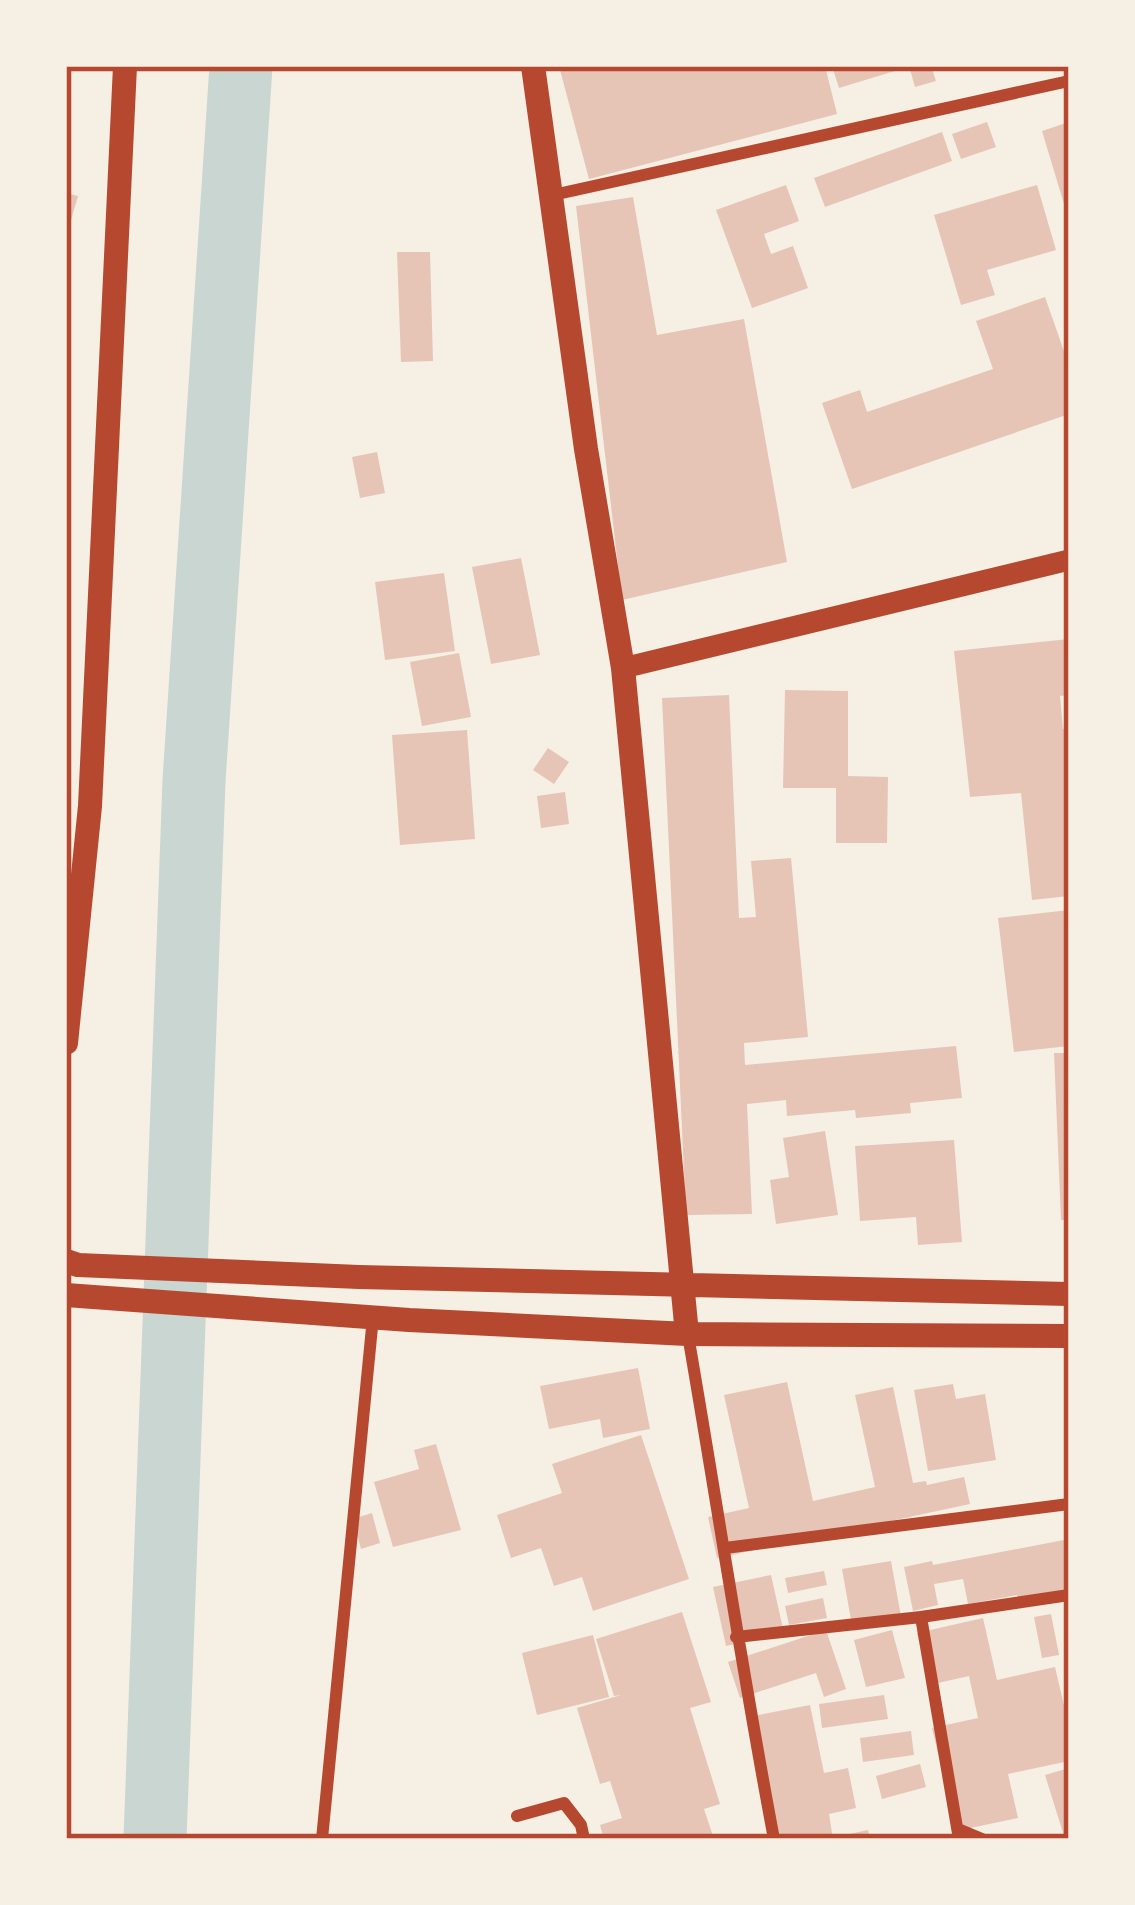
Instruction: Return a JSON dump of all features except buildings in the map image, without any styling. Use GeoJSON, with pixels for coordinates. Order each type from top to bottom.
{"type":"FeatureCollection","features":[{"type":"Feature","properties":{"kind":"main road"},"geometry":{"type":"LineString","coordinates":[[66,1043],[125,66]]}},
{"type":"Feature","properties":{"kind":"main road"},"geometry":{"type":"LineString","coordinates":[[533,66],[586,449],[623,668],[687,1334]]}},
{"type":"Feature","properties":{"kind":"main road"},"geometry":{"type":"LineString","coordinates":[[72,1263],[359,1276],[1069,1294]]}},
{"type":"Feature","properties":{"kind":"main road"},"geometry":{"type":"LineString","coordinates":[[71,1296],[687,1334],[1069,1336]]}},
{"type":"Feature","properties":{"kind":"street"},"geometry":{"type":"LineString","coordinates":[[553,195],[1069,81]]}},
{"type":"Feature","properties":{"kind":"street"},"geometry":{"type":"LineString","coordinates":[[623,668],[1069,560]]}},
{"type":"Feature","properties":{"kind":"street"},"geometry":{"type":"LineString","coordinates":[[322,1839],[364,1316]]}},
{"type":"Feature","properties":{"kind":"street"},"geometry":{"type":"LineString","coordinates":[[687,1334],[774,1839]]}},
{"type":"Feature","properties":{"kind":"street"},"geometry":{"type":"LineString","coordinates":[[725,1548],[1069,1504]]}},
{"type":"Feature","properties":{"kind":"street"},"geometry":{"type":"LineString","coordinates":[[736,1637],[1069,1595]]}},
{"type":"Feature","properties":{"kind":"street"},"geometry":{"type":"LineString","coordinates":[[921,1617],[959,1834],[982,1839]]}},
{"type":"Feature","properties":{"kind":"street"},"geometry":{"type":"LineString","coordinates":[[518,1816],[563,1803],[581,1825],[584,1839]]}},
{"type":"Feature","properties":{"kind":"waterway"},"geometry":{"type":"LineString","coordinates":[[155,1839],[194,781],[241,66]]}}]}
